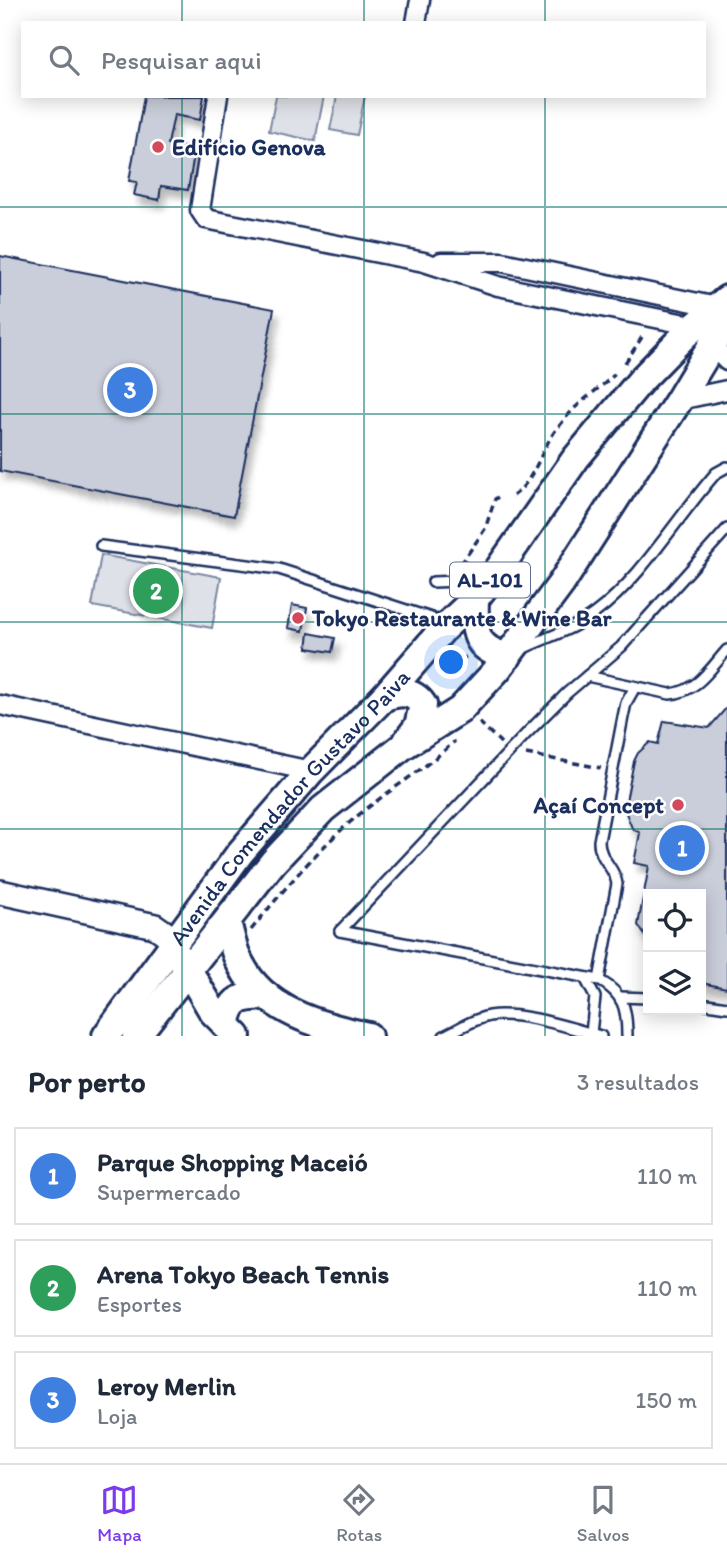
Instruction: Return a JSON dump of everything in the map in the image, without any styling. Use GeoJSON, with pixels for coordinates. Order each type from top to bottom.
{"type":"FeatureCollection","features":[{"type":"Feature","properties":{"kind":"main road","name":"Avenida Comendador Gustavo Paiva"},"geometry":{"type":"LineString","coordinates":[[136,1036],[273,862],[323,810],[403,746],[460,710],[478,693],[508,656],[561,584],[679,400],[711,345],[724,309]]}},
{"type":"Feature","properties":{"kind":"main road","name":"Avenida Comendador Gustavo Paiva"},"geometry":{"type":"LineString","coordinates":[[106,1036],[240,853],[311,771],[384,697],[444,628],[479,593],[576,458],[642,379],[711,345]]}},
{"type":"Feature","properties":{"kind":"main road"},"geometry":{"type":"LineString","coordinates":[[479,593],[476,631],[480,642],[487,650],[508,656]]}},
{"type":"Feature","properties":{"kind":"main road"},"geometry":{"type":"LineString","coordinates":[[384,697],[409,693],[423,705],[418,726],[403,746]]}},
{"type":"Feature","properties":{"kind":"main road"},"geometry":{"type":"LineString","coordinates":[[227,922],[234,951],[252,981],[267,996],[312,1023],[368,1036]]}},
{"type":"Feature","properties":{"kind":"main road"},"geometry":{"type":"LineString","coordinates":[[174,944],[188,973],[213,1012],[232,1031]]}},
{"type":"Feature","properties":{"kind":"main road"},"geometry":{"type":"LineString","coordinates":[[232,1031],[228,1013],[237,1000],[245,996],[267,996]]}},
{"type":"Feature","properties":{"kind":"street"},"geometry":{"type":"LineString","coordinates":[[416,21],[420,0]]}},
{"type":"Feature","properties":{"kind":"street"},"geometry":{"type":"LineString","coordinates":[[218,98],[200,210],[206,219],[424,262],[498,286],[663,320],[711,345]]}},
{"type":"Feature","properties":{"kind":"street"},"geometry":{"type":"LineString","coordinates":[[424,262],[502,262],[724,309]]}},
{"type":"Feature","properties":{"kind":"street"},"geometry":{"type":"LineString","coordinates":[[679,400],[727,390]]}},
{"type":"Feature","properties":{"kind":"street"},"geometry":{"type":"LineString","coordinates":[[0,705],[311,771]]}},
{"type":"Feature","properties":{"kind":"street"},"geometry":{"type":"LineString","coordinates":[[0,892],[155,926],[174,944]]}},
{"type":"Feature","properties":{"kind":"lane"},"geometry":{"type":"LineString","coordinates":[[508,656],[570,629],[608,603],[716,473],[727,467]]}},
{"type":"Feature","properties":{"kind":"lane"},"geometry":{"type":"LineString","coordinates":[[627,1036],[627,1020],[620,997],[613,988],[599,981],[340,931],[566,693],[621,647],[727,529]]}},
{"type":"Feature","properties":{"kind":"lane"},"geometry":{"type":"LineString","coordinates":[[101,547],[279,569],[431,618],[444,628]]}},
{"type":"Feature","properties":{"kind":"lane"},"geometry":{"type":"LineString","coordinates":[[433,582],[459,580],[479,593]]}},
{"type":"Feature","properties":{"kind":"lane"},"geometry":{"type":"LineString","coordinates":[[587,676],[680,694],[692,688],[727,650]]}},
{"type":"Feature","properties":{"kind":"lane"},"geometry":{"type":"LineString","coordinates":[[599,981],[617,884],[616,875],[599,851],[603,818],[626,703],[635,687]]}},
{"type":"Feature","properties":{"kind":"lane"},"geometry":{"type":"LineString","coordinates":[[585,978],[595,997],[591,1033]]}},
{"type":"Feature","properties":{"kind":"lane"},"geometry":{"type":"LineString","coordinates":[[620,997],[643,998]]}},
{"type":"Feature","properties":{"kind":"lane"},"geometry":{"type":"LineString","coordinates":[[706,1004],[727,1007]]}},
{"type":"Feature","properties":{"kind":"lane"},"geometry":{"type":"LineString","coordinates":[[444,1036],[473,1021],[503,1015],[601,1036]]}},
{"type":"Feature","properties":{"kind":"path"},"geometry":{"type":"LineString","coordinates":[[513,496],[539,462],[553,434],[575,407],[604,386],[625,364],[646,332],[663,320]]}},
{"type":"Feature","properties":{"kind":"path"},"geometry":{"type":"LineString","coordinates":[[461,564],[480,537],[498,497]]}},
{"type":"Feature","properties":{"kind":"path"},"geometry":{"type":"LineString","coordinates":[[427,668],[444,667],[464,657],[473,658]]}},
{"type":"Feature","properties":{"kind":"path"},"geometry":{"type":"LineString","coordinates":[[477,720],[509,751],[612,770]]}},
{"type":"Feature","properties":{"kind":"path"},"geometry":{"type":"LineString","coordinates":[[234,951],[296,874],[360,813],[418,772],[458,738]]}},
{"type":"Feature","properties":{"kind":"shaded area"},"geometry":{"type":"Polygon","coordinates":[[[276,98],[324,98],[315,141],[269,131],[276,98]]]}},
{"type":"Feature","properties":{"kind":"shaded area"},"geometry":{"type":"Polygon","coordinates":[[[337,98],[365,98],[357,135],[330,130],[337,98]]]}},
{"type":"Feature","properties":{"kind":"shaded area"},"geometry":{"type":"Polygon","coordinates":[[[101,555],[221,577],[212,628],[92,606],[101,555]]]}},
{"type":"Feature","properties":{"kind":"building","name":"Edifício Genova"},"geometry":{"type":"Polygon","coordinates":[[[144,98],[204,98],[200,120],[174,115],[168,144],[195,149],[188,190],[161,186],[159,200],[134,195],[137,182],[129,181],[144,98]]]}},
{"type":"Feature","properties":{"kind":"building"},"geometry":{"type":"Polygon","coordinates":[[[0,256],[274,309],[234,516],[0,471],[0,256]]]}},
{"type":"Feature","properties":{"kind":"building","name":"Tokyo Restaurante & Wine Bar"},"geometry":{"type":"Polygon","coordinates":[[[292,605],[307,608],[303,631],[288,628],[292,605]]]}},
{"type":"Feature","properties":{"kind":"building"},"geometry":{"type":"Polygon","coordinates":[[[309,633],[335,638],[332,652],[307,648],[309,633]]]}},
{"type":"Feature","properties":{"kind":"building"},"geometry":{"type":"Polygon","coordinates":[[[727,707],[727,988],[706,984],[706,889],[645,889],[649,866],[634,863],[640,833],[632,828],[626,813],[634,761],[650,742],[658,744],[664,721],[709,728],[727,707]]]}},
{"type":"Feature","properties":{"kind":"building"},"geometry":{"type":"Polygon","coordinates":[[[643,898],[643,932],[638,925],[643,898]]]}},
{"type":"Feature","properties":{"kind":"place","name":"Edifício Genova"},"geometry":{"type":"Point","coordinates":[158,147]}},
{"type":"Feature","properties":{"kind":"place","name":"Leroy Merlin"},"geometry":{"type":"Point","coordinates":[130,390]}},
{"type":"Feature","properties":{"kind":"place","name":"Arena Tokyo Beach Tennis"},"geometry":{"type":"Point","coordinates":[156,591]}},
{"type":"Feature","properties":{"kind":"place","name":"Tokyo Restaurante & Wine Bar"},"geometry":{"type":"Point","coordinates":[298,618]}},
{"type":"Feature","properties":{"kind":"place","name":"Açaí Concept"},"geometry":{"type":"Point","coordinates":[678,805]}},
{"type":"Feature","properties":{"kind":"place","name":"Parque Shopping Maceió"},"geometry":{"type":"Point","coordinates":[682,848]}}]}
